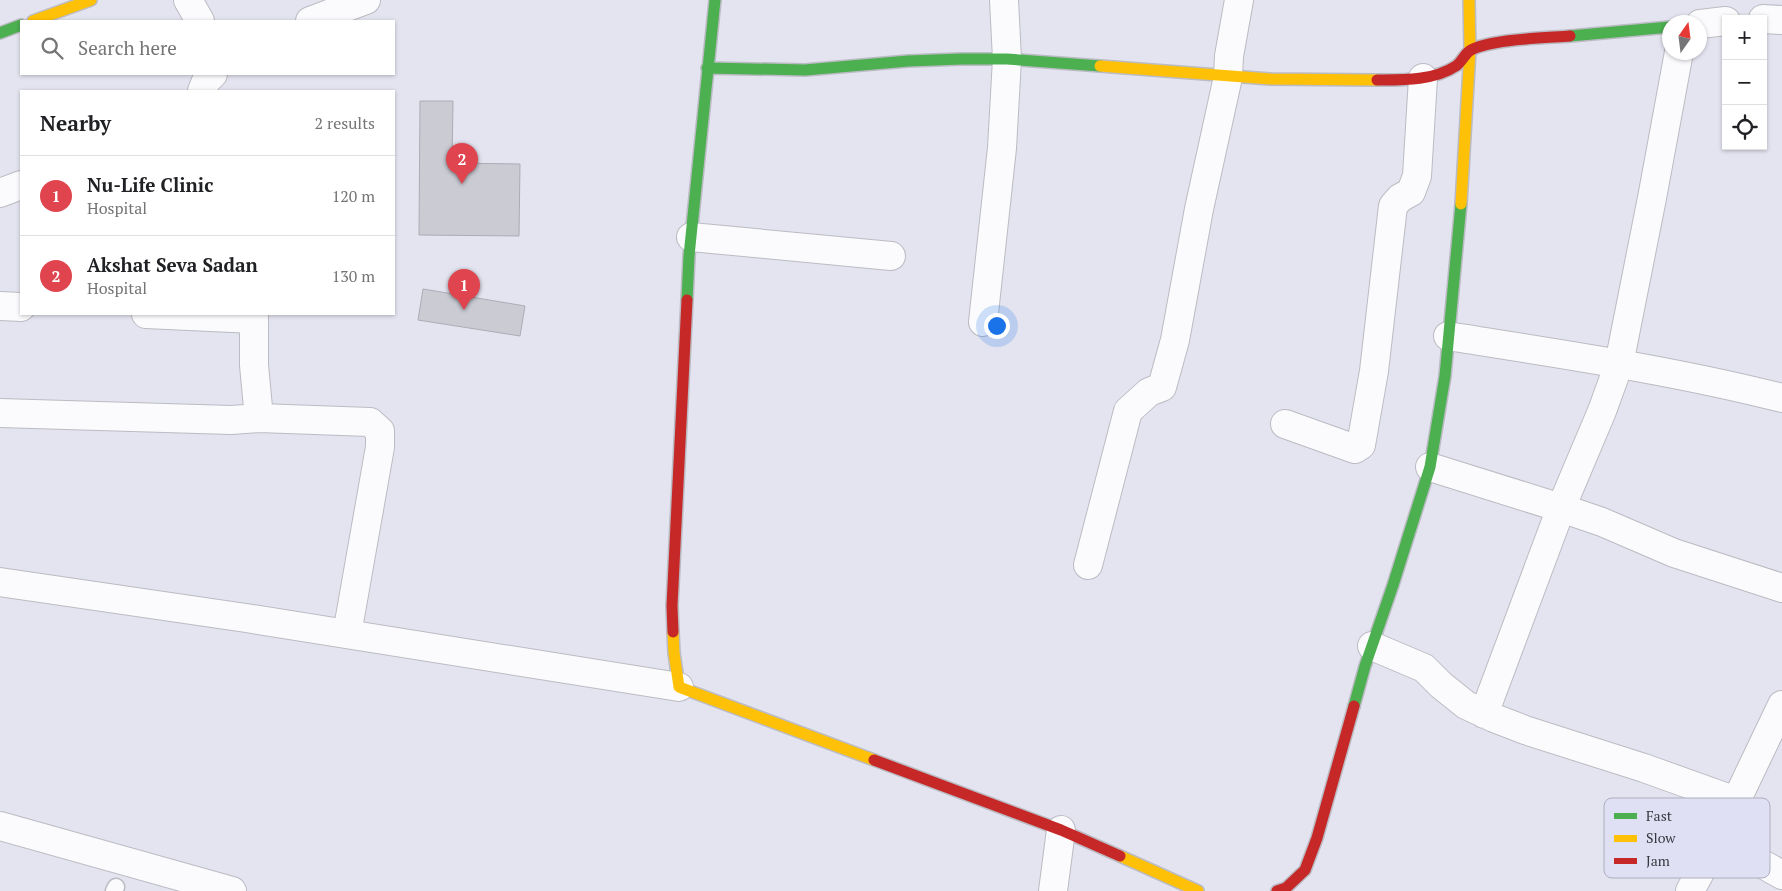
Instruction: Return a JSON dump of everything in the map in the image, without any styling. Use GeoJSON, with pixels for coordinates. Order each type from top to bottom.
{"type":"FeatureCollection","features":[{"type":"Feature","properties":{"kind":"street"},"geometry":{"type":"LineString","coordinates":[[36,20],[91,0]]}},
{"type":"Feature","properties":{"kind":"street"},"geometry":{"type":"LineString","coordinates":[[188,0],[199,20]]}},
{"type":"Feature","properties":{"kind":"street"},"geometry":{"type":"LineString","coordinates":[[313,20],[366,0]]}},
{"type":"Feature","properties":{"kind":"street"},"geometry":{"type":"LineString","coordinates":[[678,687],[672,606],[690,237],[706,68],[715,0]]}},
{"type":"Feature","properties":{"kind":"street"},"geometry":{"type":"LineString","coordinates":[[984,322],[1000,179],[1007,59],[1004,0]]}},
{"type":"Feature","properties":{"kind":"street"},"geometry":{"type":"LineString","coordinates":[[1088,565],[1128,411],[1148,392],[1162,387],[1175,340],[1199,209],[1228,77],[1229,56],[1239,0]]}},
{"type":"Feature","properties":{"kind":"street"},"geometry":{"type":"LineString","coordinates":[[1277,891],[1286,888],[1305,870],[1317,838],[1365,666],[1430,467],[1445,376],[1461,209],[1470,50],[1469,0]]}},
{"type":"Feature","properties":{"kind":"street"},"geometry":{"type":"LineString","coordinates":[[1767,19],[1782,20]]}},
{"type":"Feature","properties":{"kind":"street"},"geometry":{"type":"LineString","coordinates":[[1707,23],[1722,21]]}},
{"type":"Feature","properties":{"kind":"street"},"geometry":{"type":"LineString","coordinates":[[0,33],[20,25]]}},
{"type":"Feature","properties":{"kind":"street"},"geometry":{"type":"LineString","coordinates":[[706,68],[805,70],[961,58],[1100,65],[1228,77],[1400,80],[1423,78],[1456,66],[1470,50],[1492,43],[1662,28]]}},
{"type":"Feature","properties":{"kind":"street"},"geometry":{"type":"LineString","coordinates":[[1484,714],[1561,508],[1602,411],[1618,364],[1678,60]]}},
{"type":"Feature","properties":{"kind":"street"},"geometry":{"type":"LineString","coordinates":[[202,90],[206,81],[212,75]]}},
{"type":"Feature","properties":{"kind":"street"},"geometry":{"type":"LineString","coordinates":[[1285,424],[1355,449],[1361,445],[1374,371],[1392,206],[1400,198],[1411,192],[1417,176],[1423,78]]}},
{"type":"Feature","properties":{"kind":"street"},"geometry":{"type":"LineString","coordinates":[[0,193],[20,185]]}},
{"type":"Feature","properties":{"kind":"street"},"geometry":{"type":"LineString","coordinates":[[690,237],[890,256]]}},
{"type":"Feature","properties":{"kind":"street"},"geometry":{"type":"LineString","coordinates":[[0,306],[20,307]]}},
{"type":"Feature","properties":{"kind":"street"},"geometry":{"type":"LineString","coordinates":[[200,315],[254,316],[254,365],[259,418]]}},
{"type":"Feature","properties":{"kind":"street"},"geometry":{"type":"LineString","coordinates":[[1448,336],[1618,364],[1724,384],[1782,398]]}},
{"type":"Feature","properties":{"kind":"street"},"geometry":{"type":"LineString","coordinates":[[0,413],[370,422],[380,431],[377,469],[347,634]]}},
{"type":"Feature","properties":{"kind":"street"},"geometry":{"type":"LineString","coordinates":[[1430,467],[1602,522],[1644,542],[1782,588]]}},
{"type":"Feature","properties":{"kind":"street"},"geometry":{"type":"LineString","coordinates":[[0,582],[347,634],[678,687],[1062,830],[1198,891]]}},
{"type":"Feature","properties":{"kind":"street"},"geometry":{"type":"LineString","coordinates":[[1372,646],[1424,668],[1441,686],[1466,706],[1484,714],[1525,730],[1730,798]]}},
{"type":"Feature","properties":{"kind":"street"},"geometry":{"type":"LineString","coordinates":[[1737,798],[1774,736],[1782,705]]}},
{"type":"Feature","properties":{"kind":"street"},"geometry":{"type":"LineString","coordinates":[[0,826],[232,891]]}},
{"type":"Feature","properties":{"kind":"street"},"geometry":{"type":"LineString","coordinates":[[1053,891],[1062,830]]}},
{"type":"Feature","properties":{"kind":"street"},"geometry":{"type":"LineString","coordinates":[[1770,868],[1782,875]]}},
{"type":"Feature","properties":{"kind":"street"},"geometry":{"type":"LineString","coordinates":[[1690,891],[1697,878]]}},
{"type":"Feature","properties":{"kind":"building"},"geometry":{"type":"Polygon","coordinates":[[[420,101],[453,101],[452,163],[520,164],[519,236],[419,235],[420,101]]]}},
{"type":"Feature","properties":{"kind":"building"},"geometry":{"type":"Polygon","coordinates":[[[423,289],[525,306],[520,336],[418,320],[423,289]]]}},
{"type":"Feature","properties":{"kind":"traffic: fast"},"geometry":{"type":"LineString","coordinates":[[687,300],[689,256],[715,0]]}},
{"type":"Feature","properties":{"kind":"traffic: fast"},"geometry":{"type":"LineString","coordinates":[[0,33],[20,25]]}},
{"type":"Feature","properties":{"kind":"traffic: fast"},"geometry":{"type":"LineString","coordinates":[[1570,36],[1662,28]]}},
{"type":"Feature","properties":{"kind":"traffic: fast"},"geometry":{"type":"LineString","coordinates":[[707,68],[805,70],[908,61],[961,59],[1007,59],[1100,66]]}},
{"type":"Feature","properties":{"kind":"traffic: fast"},"geometry":{"type":"LineString","coordinates":[[1354,706],[1365,666],[1430,467],[1445,376],[1461,204]]}},
{"type":"Feature","properties":{"kind":"traffic: slow"},"geometry":{"type":"LineString","coordinates":[[36,20],[91,0]]}},
{"type":"Feature","properties":{"kind":"traffic: slow"},"geometry":{"type":"LineString","coordinates":[[1461,204],[1470,50],[1469,0]]}},
{"type":"Feature","properties":{"kind":"traffic: slow"},"geometry":{"type":"LineString","coordinates":[[1100,66],[1270,79],[1377,80]]}},
{"type":"Feature","properties":{"kind":"traffic: slow"},"geometry":{"type":"LineString","coordinates":[[673,632],[679,687],[874,760]]}},
{"type":"Feature","properties":{"kind":"traffic: slow"},"geometry":{"type":"LineString","coordinates":[[1120,856],[1198,891]]}},
{"type":"Feature","properties":{"kind":"traffic: jam"},"geometry":{"type":"LineString","coordinates":[[1377,80],[1417,79],[1437,75],[1456,66],[1471,50],[1492,43],[1570,36]]}},
{"type":"Feature","properties":{"kind":"traffic: jam"},"geometry":{"type":"LineString","coordinates":[[673,632],[672,606],[687,300]]}},
{"type":"Feature","properties":{"kind":"traffic: jam"},"geometry":{"type":"LineString","coordinates":[[1277,891],[1286,888],[1305,870],[1317,838],[1354,706]]}},
{"type":"Feature","properties":{"kind":"traffic: jam"},"geometry":{"type":"LineString","coordinates":[[874,760],[1061,830],[1120,856]]}},
{"type":"Feature","properties":{"kind":"place","name":"Akshat Seva Sadan"},"geometry":{"type":"Point","coordinates":[462,184]}},
{"type":"Feature","properties":{"kind":"place","name":"Nu-Life Clinic"},"geometry":{"type":"Point","coordinates":[464,310]}}]}
